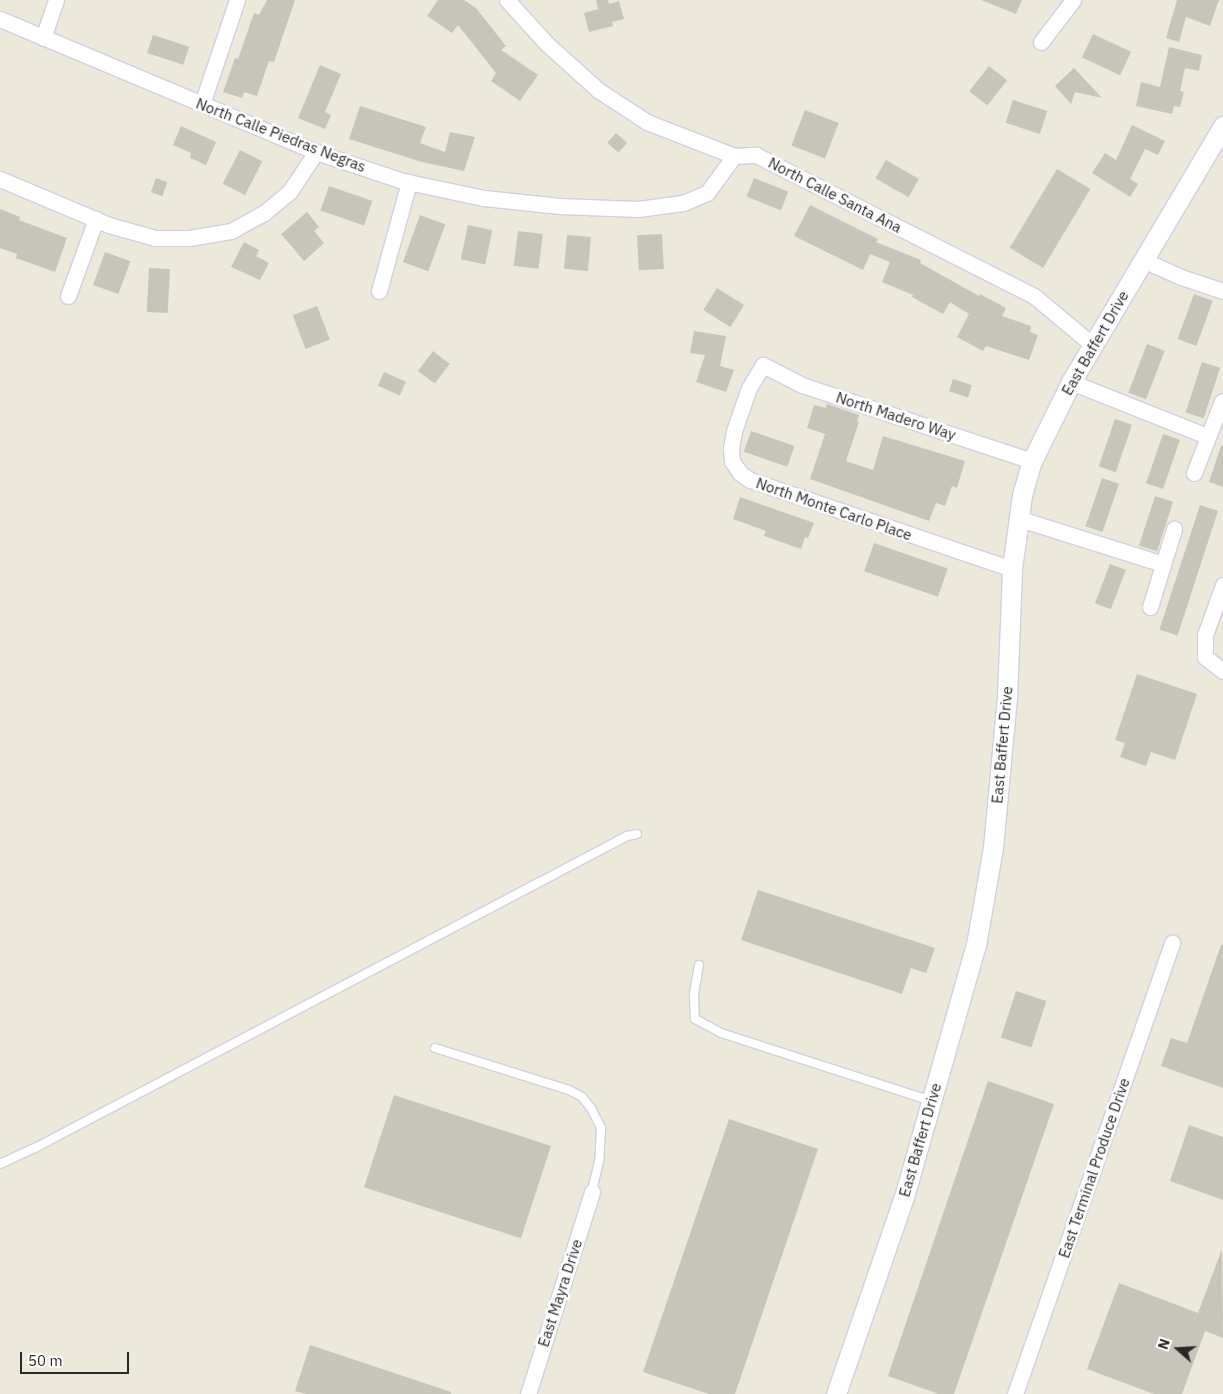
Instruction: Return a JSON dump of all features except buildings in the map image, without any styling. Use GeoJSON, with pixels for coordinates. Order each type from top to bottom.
{"type":"FeatureCollection","features":[{"type":"Feature","properties":{"kind":"street"},"geometry":{"type":"LineString","coordinates":[[43,38],[56,0]]}},
{"type":"Feature","properties":{"kind":"street"},"geometry":{"type":"LineString","coordinates":[[202,104],[237,0]]}},
{"type":"Feature","properties":{"kind":"street","name":"North Calle Santa Ana"},"geometry":{"type":"LineString","coordinates":[[507,0],[547,44],[598,90],[647,122],[734,156],[756,154],[1034,296],[1094,346]]}},
{"type":"Feature","properties":{"kind":"street"},"geometry":{"type":"LineString","coordinates":[[1041,42],[1072,0]]}},
{"type":"Feature","properties":{"kind":"street","name":"North Calle Piedras Negras"},"geometry":{"type":"LineString","coordinates":[[0,18],[43,38],[316,152],[409,182],[484,198],[560,206],[638,209],[683,203],[707,193],[734,156]]}},
{"type":"Feature","properties":{"kind":"street","name":"East Baffert Drive"},"geometry":{"type":"LineString","coordinates":[[836,1394],[904,1198],[976,945],[993,848],[1007,696],[1012,569],[1017,518],[1032,461],[1071,382],[1223,126]]}},
{"type":"Feature","properties":{"kind":"street"},"geometry":{"type":"LineString","coordinates":[[0,179],[96,219],[155,238],[189,238],[231,232],[264,213],[290,191],[316,152]]}},
{"type":"Feature","properties":{"kind":"street"},"geometry":{"type":"LineString","coordinates":[[379,291],[409,182]]}},
{"type":"Feature","properties":{"kind":"street"},"geometry":{"type":"LineString","coordinates":[[68,296],[96,219]]}},
{"type":"Feature","properties":{"kind":"street"},"geometry":{"type":"LineString","coordinates":[[1143,260],[1181,277],[1223,292]]}},
{"type":"Feature","properties":{"kind":"street","name":"North Madero Way"},"geometry":{"type":"LineString","coordinates":[[763,365],[802,385],[1032,461]]}},
{"type":"Feature","properties":{"kind":"street","name":"North Monte Carlo Place"},"geometry":{"type":"LineString","coordinates":[[763,365],[749,388],[734,431],[731,448],[732,461],[740,473],[762,485],[1012,569]]}},
{"type":"Feature","properties":{"kind":"street"},"geometry":{"type":"LineString","coordinates":[[1071,382],[1207,436]]}},
{"type":"Feature","properties":{"kind":"street"},"geometry":{"type":"LineString","coordinates":[[1194,473],[1222,401]]}},
{"type":"Feature","properties":{"kind":"street"},"geometry":{"type":"LineString","coordinates":[[1017,518],[1163,564]]}},
{"type":"Feature","properties":{"kind":"street"},"geometry":{"type":"LineString","coordinates":[[1150,607],[1174,529]]}},
{"type":"Feature","properties":{"kind":"street"},"geometry":{"type":"LineString","coordinates":[[1223,585],[1205,635],[1205,657],[1223,671]]}},
{"type":"Feature","properties":{"kind":"street","name":"East Terminal Produce Drive"},"geometry":{"type":"LineString","coordinates":[[1015,1394],[1172,943]]}},
{"type":"Feature","properties":{"kind":"street","name":"East Mayra Drive"},"geometry":{"type":"LineString","coordinates":[[528,1394],[592,1192]]}},
{"type":"Feature","properties":{"kind":"lane"},"geometry":{"type":"LineString","coordinates":[[0,1164],[35,1148],[627,836],[637,834]]}},
{"type":"Feature","properties":{"kind":"lane"},"geometry":{"type":"LineString","coordinates":[[699,965],[694,994],[695,1019],[721,1033],[931,1100]]}},
{"type":"Feature","properties":{"kind":"lane"},"geometry":{"type":"LineString","coordinates":[[435,1048],[569,1090],[582,1098],[591,1108],[601,1128],[599,1161],[592,1192]]}}]}
